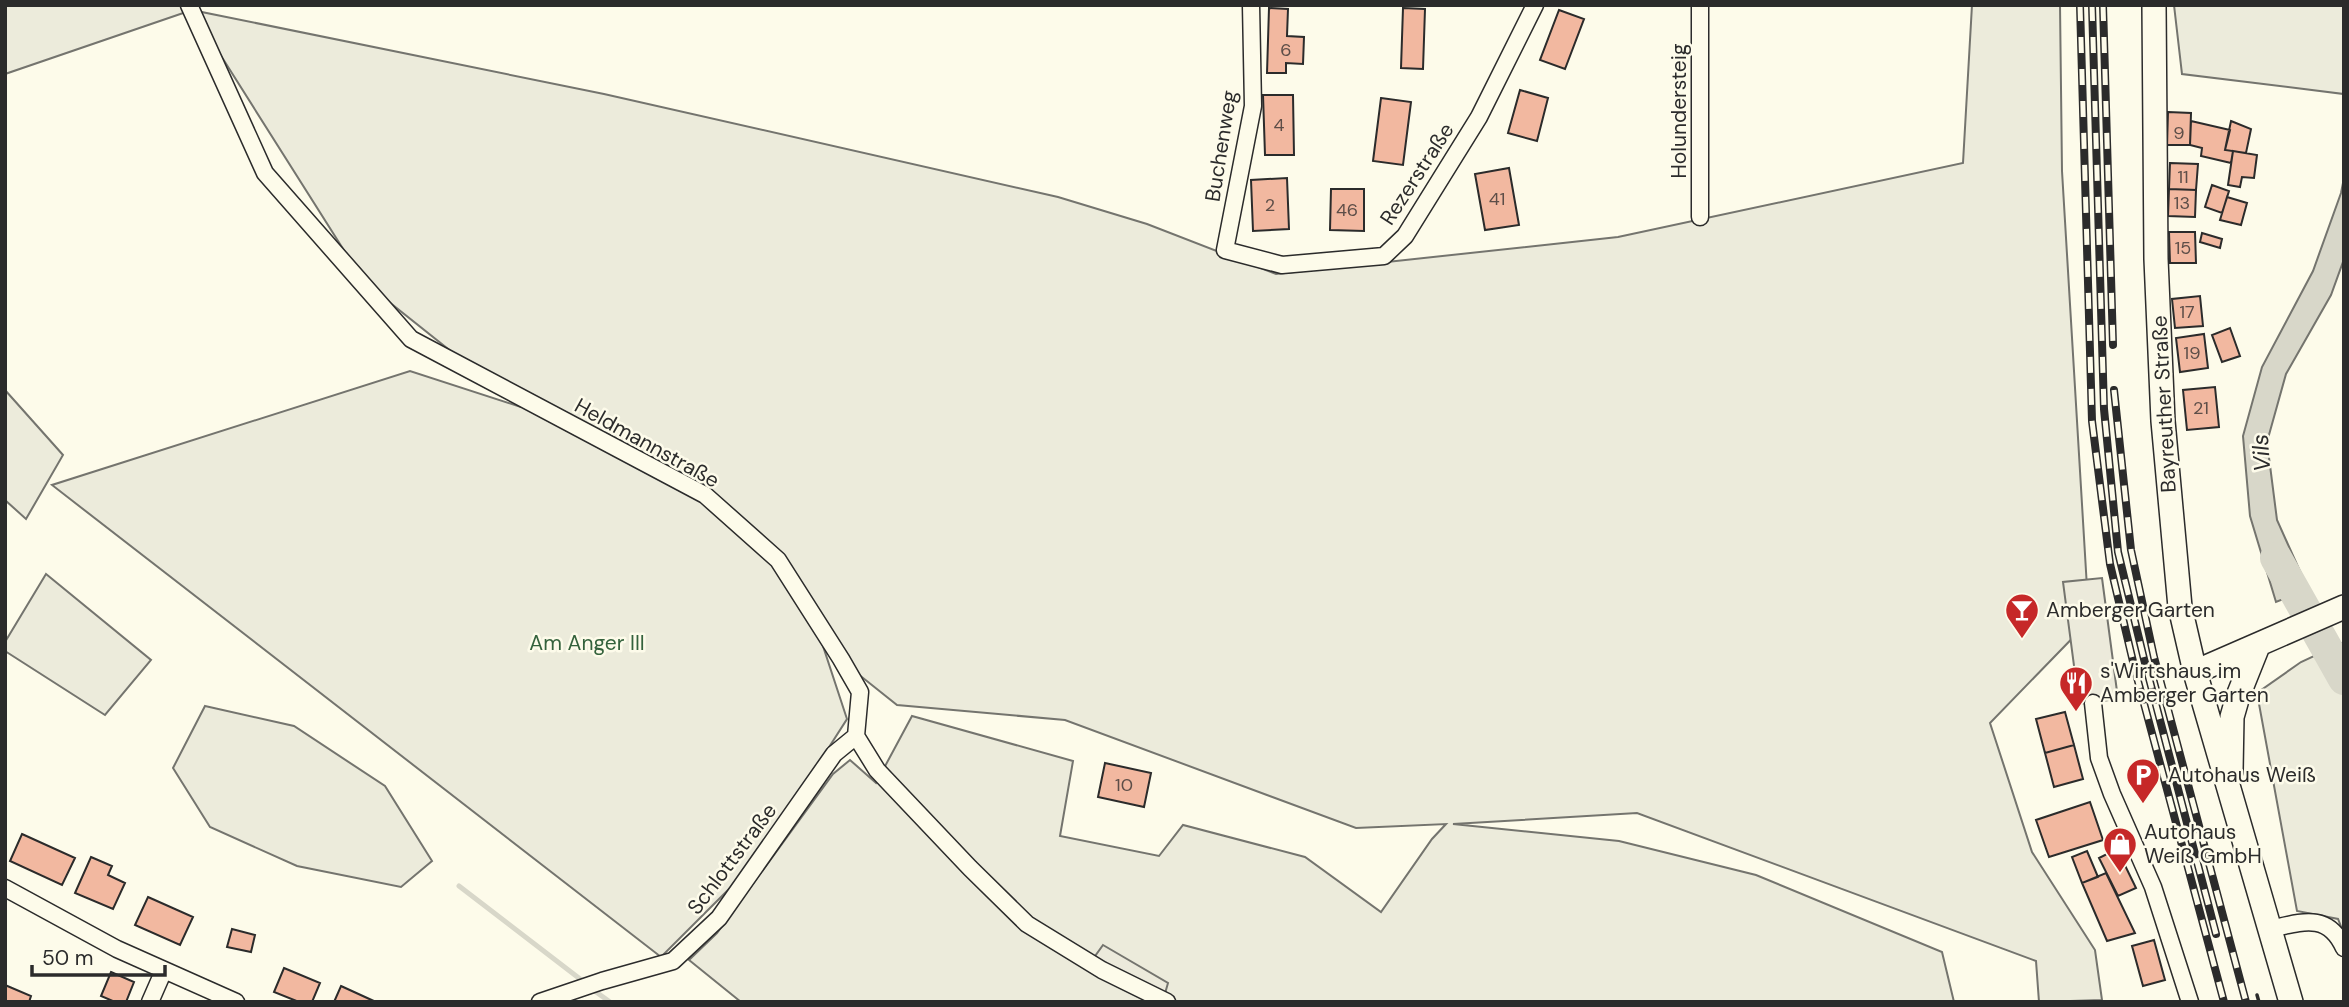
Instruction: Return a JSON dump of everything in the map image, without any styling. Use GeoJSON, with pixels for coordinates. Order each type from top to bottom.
{"type":"FeatureCollection","features":[{"type":"Feature","properties":{"kind":"main road","name":"Bayreuther Straße"},"geometry":{"type":"LineString","coordinates":[[2154,5],[2156,259],[2163,421],[2180,607],[2195,672],[2291,1002]]}},
{"type":"Feature","properties":{"kind":"main road"},"geometry":{"type":"LineString","coordinates":[[2195,672],[2344,607]]}},
{"type":"Feature","properties":{"kind":"main road","name":"Bayreuther Straße"},"geometry":{"type":"LineString","coordinates":[[2231,796],[2232,717],[2258,646]]}},
{"type":"Feature","properties":{"kind":"street","name":"Heldmannstraße"},"geometry":{"type":"LineString","coordinates":[[189,5],[265,173],[411,339],[705,495],[778,560],[860,692],[856,736]]}},
{"type":"Feature","properties":{"kind":"street","name":"Buchenweg"},"geometry":{"type":"LineString","coordinates":[[1225,250],[1253,106],[1251,5]]}},
{"type":"Feature","properties":{"kind":"street","name":"Rezerstraße"},"geometry":{"type":"LineString","coordinates":[[1225,250],[1282,265],[1384,256],[1405,236],[1479,117],[1535,5]]}},
{"type":"Feature","properties":{"kind":"street","name":"Holundersteig"},"geometry":{"type":"LineString","coordinates":[[1700,5],[1700,217]]}},
{"type":"Feature","properties":{"kind":"street"},"geometry":{"type":"LineString","coordinates":[[2093,703],[2099,758],[2153,887],[2190,1002]]}},
{"type":"Feature","properties":{"kind":"street","name":"Schlottstraße"},"geometry":{"type":"LineString","coordinates":[[540,1002],[673,961],[719,918],[834,754],[856,736]]}},
{"type":"Feature","properties":{"kind":"street"},"geometry":{"type":"LineString","coordinates":[[856,736],[877,770],[1027,924],[1102,971],[1167,1002]]}},
{"type":"Feature","properties":{"kind":"street"},"geometry":{"type":"LineString","coordinates":[[5,888],[117,948],[236,1002]]}},
{"type":"Feature","properties":{"kind":"street"},"geometry":{"type":"LineString","coordinates":[[2270,929],[2320,922],[2337,933],[2344,948]]}},
{"type":"Feature","properties":{"kind":"street"},"geometry":{"type":"LineString","coordinates":[[150,1002],[164,970]]}},
{"type":"Feature","properties":{"kind":"green space"},"geometry":{"type":"Polygon","coordinates":[[[5,5],[189,5],[192,10],[5,74],[5,5]]]}},
{"type":"Feature","properties":{"kind":"green space","name":"Am Anger III"},"geometry":{"type":"Polygon","coordinates":[[[1972,5],[2060,5],[2062,171],[2089,621],[1990,723],[2032,852],[2095,950],[2102,1000],[2039,1002],[2036,961],[1637,813],[1453,824],[1619,841],[1756,875],[1942,952],[1954,1002],[741,1002],[689,960],[717,933],[833,774],[850,760],[876,783],[912,716],[1073,761],[1060,836],[1159,856],[1183,825],[1305,857],[1381,912],[1432,839],[1446,824],[1356,828],[1065,720],[897,705],[823,646],[847,719],[755,863],[661,957],[52,485],[410,371],[521,407],[364,282],[192,10],[604,94],[1058,197],[1147,224],[1276,274],[1618,237],[1963,163],[1972,5]]]}},
{"type":"Feature","properties":{"kind":"green space"},"geometry":{"type":"Polygon","coordinates":[[[2174,5],[2344,5],[2344,94],[2182,74],[2174,5]]]}},
{"type":"Feature","properties":{"kind":"green space"},"geometry":{"type":"Polygon","coordinates":[[[5,390],[63,455],[26,519],[5,500],[5,390]]]}},
{"type":"Feature","properties":{"kind":"green space"},"geometry":{"type":"Polygon","coordinates":[[[46,574],[151,660],[105,715],[5,651],[5,642],[46,574]]]}},
{"type":"Feature","properties":{"kind":"green space"},"geometry":{"type":"Polygon","coordinates":[[[2344,642],[2344,934],[2338,919],[2297,911],[2257,693],[2301,662],[2344,642]]]}},
{"type":"Feature","properties":{"kind":"green space"},"geometry":{"type":"Polygon","coordinates":[[[205,706],[294,726],[385,786],[432,861],[401,887],[297,866],[210,827],[173,768],[205,706]]]}},
{"type":"Feature","properties":{"kind":"shaded area"},"geometry":{"type":"Polygon","coordinates":[[[2102,578],[2118,699],[2079,704],[2063,582],[2102,578]]]}},
{"type":"Feature","properties":{"kind":"shaded area"},"geometry":{"type":"Polygon","coordinates":[[[1103,945],[1168,983],[1164,997],[1093,959],[1103,945]]]}},
{"type":"Feature","properties":{"kind":"water"},"geometry":{"type":"Polygon","coordinates":[[[2344,178],[2344,259],[2331,295],[2286,374],[2267,442],[2277,520],[2308,589],[2276,602],[2250,516],[2243,436],[2262,367],[2313,271],[2344,178]]]}},
{"type":"Feature","properties":{"kind":"building"},"geometry":{"type":"Polygon","coordinates":[[[1269,8],[1288,9],[1287,36],[1304,37],[1303,64],[1286,63],[1286,73],[1267,73],[1269,8]]]}},
{"type":"Feature","properties":{"kind":"building"},"geometry":{"type":"Polygon","coordinates":[[[1403,8],[1425,9],[1423,69],[1401,68],[1403,8]]]}},
{"type":"Feature","properties":{"kind":"building"},"geometry":{"type":"Polygon","coordinates":[[[1559,10],[1584,19],[1565,69],[1540,60],[1559,10]]]}},
{"type":"Feature","properties":{"kind":"building"},"geometry":{"type":"Polygon","coordinates":[[[1520,90],[1548,98],[1537,141],[1508,133],[1520,90]]]}},
{"type":"Feature","properties":{"kind":"building"},"geometry":{"type":"Polygon","coordinates":[[[1263,95],[1293,95],[1294,155],[1265,155],[1263,95]]]}},
{"type":"Feature","properties":{"kind":"building"},"geometry":{"type":"Polygon","coordinates":[[[1381,98],[1411,102],[1403,165],[1373,161],[1381,98]]]}},
{"type":"Feature","properties":{"kind":"building"},"geometry":{"type":"Polygon","coordinates":[[[2168,112],[2191,113],[2190,145],[2167,145],[2168,112]]]}},
{"type":"Feature","properties":{"kind":"building"},"geometry":{"type":"Polygon","coordinates":[[[2191,121],[2230,130],[2225,150],[2233,151],[2231,163],[2201,156],[2202,148],[2190,145],[2191,121]]]}},
{"type":"Feature","properties":{"kind":"building"},"geometry":{"type":"Polygon","coordinates":[[[2231,121],[2251,129],[2246,153],[2225,150],[2231,121]]]}},
{"type":"Feature","properties":{"kind":"building"},"geometry":{"type":"Polygon","coordinates":[[[2233,151],[2257,155],[2254,178],[2242,177],[2240,187],[2228,185],[2233,151]]]}},
{"type":"Feature","properties":{"kind":"building"},"geometry":{"type":"Polygon","coordinates":[[[2170,163],[2198,164],[2196,190],[2169,189],[2170,163]]]}},
{"type":"Feature","properties":{"kind":"building"},"geometry":{"type":"Polygon","coordinates":[[[1509,168],[1519,225],[1485,230],[1475,174],[1509,168]]]}},
{"type":"Feature","properties":{"kind":"building"},"geometry":{"type":"Polygon","coordinates":[[[1287,178],[1289,229],[1253,231],[1251,180],[1287,178]]]}},
{"type":"Feature","properties":{"kind":"building"},"geometry":{"type":"Polygon","coordinates":[[[2212,185],[2229,191],[2222,213],[2205,207],[2212,185]]]}},
{"type":"Feature","properties":{"kind":"building"},"geometry":{"type":"Polygon","coordinates":[[[1331,189],[1364,189],[1364,231],[1330,230],[1331,189]]]}},
{"type":"Feature","properties":{"kind":"building"},"geometry":{"type":"Polygon","coordinates":[[[2169,189],[2196,190],[2195,217],[2168,216],[2169,189]]]}},
{"type":"Feature","properties":{"kind":"building"},"geometry":{"type":"Polygon","coordinates":[[[2227,197],[2247,203],[2241,225],[2220,220],[2227,197]]]}},
{"type":"Feature","properties":{"kind":"building"},"geometry":{"type":"Polygon","coordinates":[[[2169,232],[2195,232],[2196,263],[2170,263],[2169,232]]]}},
{"type":"Feature","properties":{"kind":"building"},"geometry":{"type":"Polygon","coordinates":[[[2202,233],[2222,239],[2220,248],[2200,242],[2202,233]]]}},
{"type":"Feature","properties":{"kind":"building"},"geometry":{"type":"Polygon","coordinates":[[[2200,296],[2203,326],[2175,328],[2172,299],[2200,296]]]}},
{"type":"Feature","properties":{"kind":"building"},"geometry":{"type":"Polygon","coordinates":[[[2230,328],[2240,356],[2222,362],[2212,335],[2230,328]]]}},
{"type":"Feature","properties":{"kind":"building"},"geometry":{"type":"Polygon","coordinates":[[[2204,334],[2208,368],[2180,372],[2176,338],[2204,334]]]}},
{"type":"Feature","properties":{"kind":"building"},"geometry":{"type":"Polygon","coordinates":[[[2215,387],[2219,427],[2187,430],[2183,390],[2215,387]]]}},
{"type":"Feature","properties":{"kind":"building"},"geometry":{"type":"Polygon","coordinates":[[[2065,712],[2074,745],[2045,753],[2036,719],[2065,712]]]}},
{"type":"Feature","properties":{"kind":"building"},"geometry":{"type":"Polygon","coordinates":[[[2074,745],[2083,779],[2054,787],[2045,753],[2074,745]]]}},
{"type":"Feature","properties":{"kind":"building"},"geometry":{"type":"Polygon","coordinates":[[[1105,763],[1151,773],[1144,807],[1098,797],[1105,763]]]}},
{"type":"Feature","properties":{"kind":"building"},"geometry":{"type":"Polygon","coordinates":[[[2090,802],[2103,840],[2049,857],[2036,820],[2090,802]]]}},
{"type":"Feature","properties":{"kind":"building"},"geometry":{"type":"Polygon","coordinates":[[[22,834],[75,858],[62,885],[10,861],[22,834]]]}},
{"type":"Feature","properties":{"kind":"building"},"geometry":{"type":"Polygon","coordinates":[[[2117,849],[2136,888],[2118,896],[2099,858],[2117,849]]]}},
{"type":"Feature","properties":{"kind":"building"},"geometry":{"type":"Polygon","coordinates":[[[2087,851],[2098,877],[2082,883],[2072,857],[2087,851]]]}},
{"type":"Feature","properties":{"kind":"building"},"geometry":{"type":"Polygon","coordinates":[[[91,857],[112,866],[108,875],[125,883],[113,909],[75,893],[91,857]]]}},
{"type":"Feature","properties":{"kind":"building"},"geometry":{"type":"Polygon","coordinates":[[[2106,873],[2135,933],[2107,941],[2082,883],[2106,873]]]}},
{"type":"Feature","properties":{"kind":"building"},"geometry":{"type":"Polygon","coordinates":[[[148,897],[193,917],[180,945],[135,925],[148,897]]]}},
{"type":"Feature","properties":{"kind":"building"},"geometry":{"type":"Polygon","coordinates":[[[232,929],[255,935],[251,952],[227,947],[232,929]]]}},
{"type":"Feature","properties":{"kind":"building"},"geometry":{"type":"Polygon","coordinates":[[[2154,940],[2165,980],[2143,986],[2132,946],[2154,940]]]}},
{"type":"Feature","properties":{"kind":"building"},"geometry":{"type":"Polygon","coordinates":[[[284,968],[320,983],[312,1002],[299,1002],[274,992],[284,968]]]}},
{"type":"Feature","properties":{"kind":"building"},"geometry":{"type":"Polygon","coordinates":[[[111,972],[134,982],[126,1002],[115,1002],[101,996],[111,972]]]}},
{"type":"Feature","properties":{"kind":"building"},"geometry":{"type":"Polygon","coordinates":[[[5,985],[31,996],[29,1002],[5,1002],[5,985]]]}},
{"type":"Feature","properties":{"kind":"building"},"geometry":{"type":"Polygon","coordinates":[[[341,986],[376,1002],[334,1002],[341,986]]]}},
{"type":"Feature","properties":{"kind":"waterway","name":"Vils"},"geometry":{"type":"LineString","coordinates":[[2276,558],[2344,679]]}},
{"type":"Feature","properties":{"kind":"waterway"},"geometry":{"type":"LineString","coordinates":[[459,886],[584,982]]}},
{"type":"Feature","properties":{"kind":"waterway"},"geometry":{"type":"LineString","coordinates":[[592,989],[610,1002]]}},
{"type":"Feature","properties":{"kind":"railway"},"geometry":{"type":"LineString","coordinates":[[2080,5],[2092,421],[2110,564],[2135,670],[2224,1002]]}},
{"type":"Feature","properties":{"kind":"railway"},"geometry":{"type":"LineString","coordinates":[[2092,5],[2104,409],[2118,552],[2216,934]]}},
{"type":"Feature","properties":{"kind":"railway"},"geometry":{"type":"LineString","coordinates":[[2103,5],[2113,345]]}},
{"type":"Feature","properties":{"kind":"railway"},"geometry":{"type":"LineString","coordinates":[[2114,390],[2131,550],[2154,657],[2246,1002]]}},
{"type":"Feature","properties":{"kind":"wall"},"geometry":{"type":"LineString","coordinates":[[2257,995],[2259,1002]]}},
{"type":"Feature","properties":{"kind":"place","name":"Amberger Garten"},"geometry":{"type":"Point","coordinates":[2022,640]}},
{"type":"Feature","properties":{"kind":"place","name":"s'Wirtshaus im Amberger Garten"},"geometry":{"type":"Point","coordinates":[2076,713]}},
{"type":"Feature","properties":{"kind":"place","name":"Autohaus Weiß"},"geometry":{"type":"Point","coordinates":[2143,805]}},
{"type":"Feature","properties":{"kind":"place","name":"Autohaus Weiß GmbH"},"geometry":{"type":"Point","coordinates":[2120,874]}}]}
